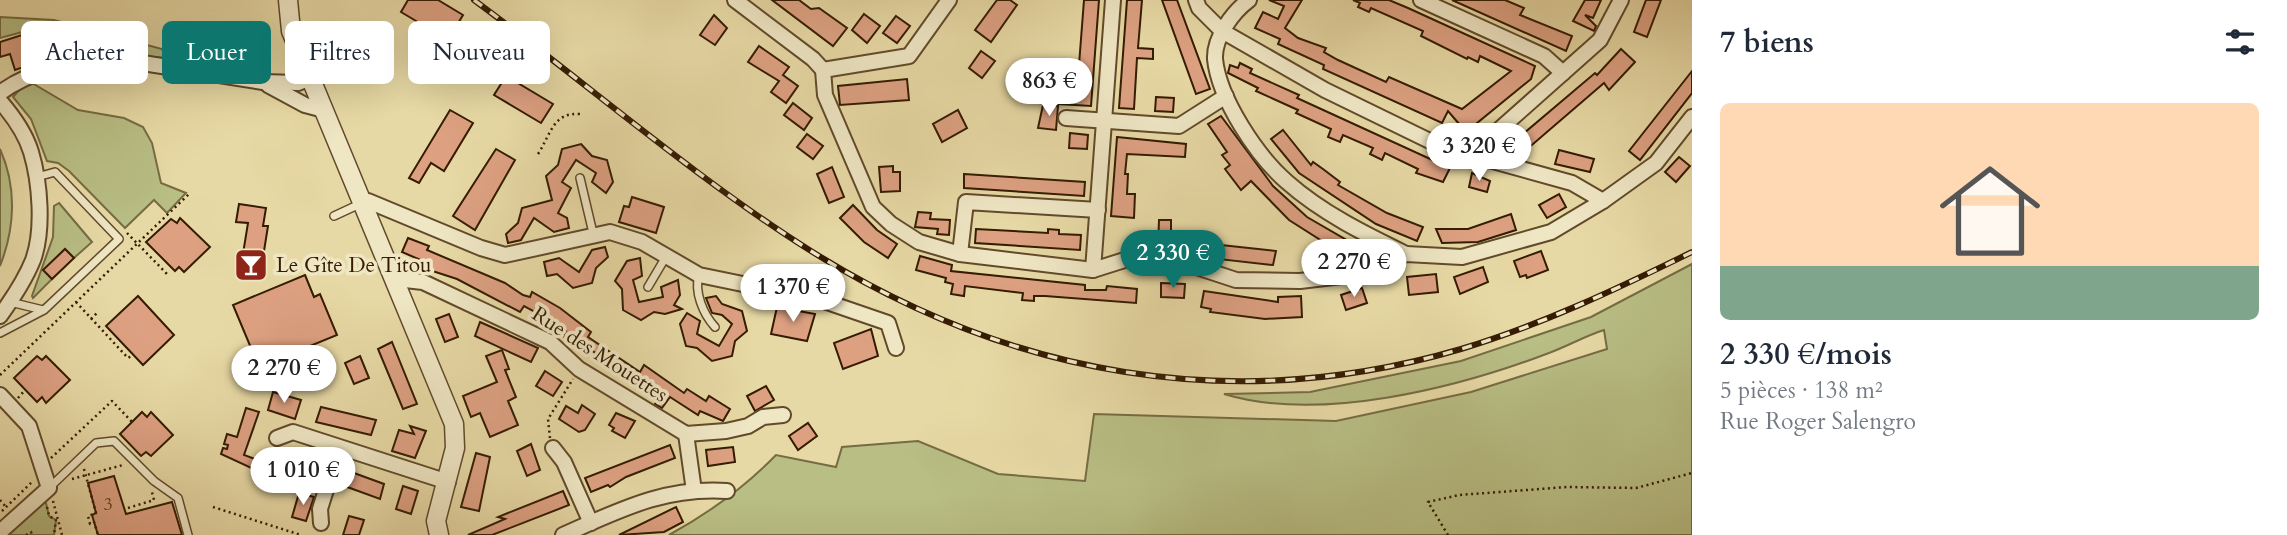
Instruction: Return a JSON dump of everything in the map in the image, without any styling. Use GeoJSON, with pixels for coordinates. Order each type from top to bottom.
{"type":"FeatureCollection","features":[{"type":"Feature","properties":{"kind":"street"},"geometry":{"type":"LineString","coordinates":[[735,0],[813,59],[823,70],[825,95],[873,207],[891,224],[919,242],[960,254],[1093,270],[1134,257],[1166,257],[1236,280],[1300,281],[1350,275],[1406,254],[1462,257],[1551,232],[1604,201],[1656,163],[1692,117]]}},
{"type":"Feature","properties":{"kind":"street"},"geometry":{"type":"LineString","coordinates":[[823,70],[909,56],[950,0]]}},
{"type":"Feature","properties":{"kind":"street"},"geometry":{"type":"LineString","coordinates":[[1093,270],[1113,0]]}},
{"type":"Feature","properties":{"kind":"street"},"geometry":{"type":"LineString","coordinates":[[1196,0],[1199,8],[1222,31],[1325,90],[1442,147],[1572,183],[1604,201]]}},
{"type":"Feature","properties":{"kind":"street"},"geometry":{"type":"LineString","coordinates":[[1249,0],[1222,31],[1215,57],[1226,96],[1246,133],[1285,181],[1318,206],[1406,254]]}},
{"type":"Feature","properties":{"kind":"street"},"geometry":{"type":"LineString","coordinates":[[1421,0],[1544,56],[1563,73]]}},
{"type":"Feature","properties":{"kind":"street"},"geometry":{"type":"LineString","coordinates":[[1475,156],[1483,144],[1600,40],[1621,0]]}},
{"type":"Feature","properties":{"kind":"street"},"geometry":{"type":"LineString","coordinates":[[0,93],[20,80],[91,59],[111,58],[162,66]]}},
{"type":"Feature","properties":{"kind":"street"},"geometry":{"type":"LineString","coordinates":[[267,84],[305,105],[324,110]]}},
{"type":"Feature","properties":{"kind":"street"},"geometry":{"type":"LineString","coordinates":[[313,84],[454,424],[455,448],[436,521],[439,535]]}},
{"type":"Feature","properties":{"kind":"street"},"geometry":{"type":"LineString","coordinates":[[1066,118],[1179,126],[1226,96]]}},
{"type":"Feature","properties":{"kind":"street"},"geometry":{"type":"LineString","coordinates":[[0,101],[19,124],[31,151],[36,177],[38,219],[34,257],[0,316]]}},
{"type":"Feature","properties":{"kind":"street"},"geometry":{"type":"LineString","coordinates":[[362,203],[371,202],[481,248],[505,255],[527,252],[593,233],[610,232],[642,242],[699,275],[821,300],[888,323],[895,348]]}},
{"type":"Feature","properties":{"kind":"street"},"geometry":{"type":"LineString","coordinates":[[960,254],[966,202],[1098,210]]}},
{"type":"Feature","properties":{"kind":"street","name":"Rue des Mouettes"},"geometry":{"type":"LineString","coordinates":[[397,282],[405,279],[423,282],[550,342],[579,369],[686,434]]}},
{"type":"Feature","properties":{"kind":"street"},"geometry":{"type":"LineString","coordinates":[[0,395],[29,426],[49,491],[0,533]]}},
{"type":"Feature","properties":{"kind":"street"},"geometry":{"type":"LineString","coordinates":[[694,491],[686,434],[726,431],[748,426],[763,417],[783,415]]}},
{"type":"Feature","properties":{"kind":"street"},"geometry":{"type":"LineString","coordinates":[[277,438],[293,432],[448,482]]}},
{"type":"Feature","properties":{"kind":"street"},"geometry":{"type":"LineString","coordinates":[[321,523],[320,509],[340,448]]}},
{"type":"Feature","properties":{"kind":"street"},"geometry":{"type":"LineString","coordinates":[[553,448],[564,462],[592,523]]}},
{"type":"Feature","properties":{"kind":"street"},"geometry":{"type":"LineString","coordinates":[[563,535],[645,499],[694,491],[727,491]]}},
{"type":"Feature","properties":{"kind":"lane"},"geometry":{"type":"LineString","coordinates":[[0,333],[44,310],[119,239],[55,172],[36,177]]}},
{"type":"Feature","properties":{"kind":"lane"},"geometry":{"type":"LineString","coordinates":[[580,178],[593,233]]}},
{"type":"Feature","properties":{"kind":"lane"},"geometry":{"type":"LineString","coordinates":[[334,216],[362,203]]}},
{"type":"Feature","properties":{"kind":"lane"},"geometry":{"type":"LineString","coordinates":[[648,287],[667,255]]}},
{"type":"Feature","properties":{"kind":"lane"},"geometry":{"type":"LineString","coordinates":[[699,275],[696,284],[705,317],[715,327]]}},
{"type":"Feature","properties":{"kind":"lane"},"geometry":{"type":"LineString","coordinates":[[10,302],[44,310]]}},
{"type":"Feature","properties":{"kind":"lane"},"geometry":{"type":"LineString","coordinates":[[49,491],[96,443],[114,441],[154,481],[178,498],[188,535]]}},
{"type":"Feature","properties":{"kind":"path"},"geometry":{"type":"LineString","coordinates":[[538,154],[558,118],[566,113],[580,114]]}},
{"type":"Feature","properties":{"kind":"path"},"geometry":{"type":"LineString","coordinates":[[0,375],[155,230],[189,194]]}},
{"type":"Feature","properties":{"kind":"path"},"geometry":{"type":"LineString","coordinates":[[126,232],[169,276]]}},
{"type":"Feature","properties":{"kind":"path"},"geometry":{"type":"LineString","coordinates":[[76,302],[128,358],[133,355]]}},
{"type":"Feature","properties":{"kind":"path"},"geometry":{"type":"LineString","coordinates":[[91,319],[97,313]]}},
{"type":"Feature","properties":{"kind":"path"},"geometry":{"type":"LineString","coordinates":[[553,448],[547,431],[548,419],[579,369]]}},
{"type":"Feature","properties":{"kind":"path"},"geometry":{"type":"LineString","coordinates":[[25,390],[17,399],[25,407]]}},
{"type":"Feature","properties":{"kind":"path"},"geometry":{"type":"LineString","coordinates":[[47,447],[51,458],[112,401],[132,422]]}},
{"type":"Feature","properties":{"kind":"path"},"geometry":{"type":"LineString","coordinates":[[82,463],[96,513],[88,516],[98,535]]}},
{"type":"Feature","properties":{"kind":"path"},"geometry":{"type":"LineString","coordinates":[[73,472],[64,481],[127,464]]}},
{"type":"Feature","properties":{"kind":"path"},"geometry":{"type":"LineString","coordinates":[[0,513],[34,480],[31,470]]}},
{"type":"Feature","properties":{"kind":"path"},"geometry":{"type":"LineString","coordinates":[[1448,535],[1428,502],[1459,495],[1553,488],[1636,488],[1692,473]]}},
{"type":"Feature","properties":{"kind":"path"},"geometry":{"type":"LineString","coordinates":[[128,508],[154,500],[149,486]]}},
{"type":"Feature","properties":{"kind":"path"},"geometry":{"type":"LineString","coordinates":[[49,491],[45,499],[49,516],[56,520],[54,535]]}},
{"type":"Feature","properties":{"kind":"path"},"geometry":{"type":"LineString","coordinates":[[49,491],[62,535]]}},
{"type":"Feature","properties":{"kind":"path"},"geometry":{"type":"LineString","coordinates":[[0,500],[6,507]]}},
{"type":"Feature","properties":{"kind":"path"},"geometry":{"type":"LineString","coordinates":[[214,508],[301,535]]}},
{"type":"Feature","properties":{"kind":"path"},"geometry":{"type":"LineString","coordinates":[[26,535],[31,532],[32,535]]}},
{"type":"Feature","properties":{"kind":"green space"},"geometry":{"type":"Polygon","coordinates":[[[0,17],[58,21],[21,21],[21,32],[0,38],[0,17]]]}},
{"type":"Feature","properties":{"kind":"green space"},"geometry":{"type":"Polygon","coordinates":[[[148,45],[162,49],[162,58],[148,57],[148,45]]]}},
{"type":"Feature","properties":{"kind":"green space"},"geometry":{"type":"Polygon","coordinates":[[[34,84],[78,110],[124,118],[143,127],[152,143],[161,183],[186,193],[167,213],[154,200],[125,228],[69,171],[58,163],[47,161],[31,119],[13,97],[21,88],[34,84]]]}},
{"type":"Feature","properties":{"kind":"green space"},"geometry":{"type":"Polygon","coordinates":[[[0,149],[9,178],[12,207],[9,237],[0,266],[0,149]]]}},
{"type":"Feature","properties":{"kind":"green space"},"geometry":{"type":"Polygon","coordinates":[[[59,203],[92,242],[74,258],[65,249],[44,270],[52,279],[33,298],[53,237],[54,206],[59,203]]]}},
{"type":"Feature","properties":{"kind":"green space"},"geometry":{"type":"Polygon","coordinates":[[[1692,264],[1692,535],[669,535],[726,499],[776,455],[836,467],[842,447],[918,441],[998,474],[1085,481],[1094,414],[1336,421],[1471,392],[1607,349],[1604,330],[1513,366],[1388,398],[1302,405],[1262,402],[1224,394],[1310,392],[1461,361],[1591,317],[1692,264]]]}},
{"type":"Feature","properties":{"kind":"green space"},"geometry":{"type":"Polygon","coordinates":[[[45,499],[49,516],[56,520],[54,535],[7,535],[45,499]]]}},
{"type":"Feature","properties":{"kind":"building"},"geometry":{"type":"Polygon","coordinates":[[[408,0],[438,0],[463,15],[459,21],[416,21],[401,12],[408,0]]]}},
{"type":"Feature","properties":{"kind":"building"},"geometry":{"type":"Polygon","coordinates":[[[772,0],[799,0],[811,9],[819,8],[847,28],[833,46],[772,0]]]}},
{"type":"Feature","properties":{"kind":"building"},"geometry":{"type":"Polygon","coordinates":[[[997,0],[1010,0],[1017,5],[991,42],[975,30],[997,0]]]}},
{"type":"Feature","properties":{"kind":"building"},"geometry":{"type":"Polygon","coordinates":[[[1084,0],[1099,0],[1091,106],[1059,104],[1061,80],[1070,81],[1071,64],[1079,65],[1084,0]]]}},
{"type":"Feature","properties":{"kind":"building"},"geometry":{"type":"Polygon","coordinates":[[[1127,0],[1142,0],[1138,48],[1153,49],[1153,59],[1137,58],[1134,109],[1119,108],[1127,0]]]}},
{"type":"Feature","properties":{"kind":"building"},"geometry":{"type":"Polygon","coordinates":[[[1162,0],[1177,0],[1210,89],[1196,94],[1162,0]]]}},
{"type":"Feature","properties":{"kind":"building"},"geometry":{"type":"Polygon","coordinates":[[[1269,0],[1302,0],[1285,28],[1298,38],[1326,48],[1324,52],[1338,60],[1386,82],[1389,77],[1462,109],[1511,71],[1480,56],[1478,62],[1468,57],[1467,59],[1421,36],[1423,31],[1371,8],[1369,12],[1358,7],[1360,3],[1353,0],[1389,0],[1535,66],[1531,79],[1466,132],[1448,111],[1442,123],[1323,69],[1324,65],[1278,44],[1280,39],[1255,28],[1263,12],[1278,19],[1284,6],[1269,0]]]}},
{"type":"Feature","properties":{"kind":"building"},"geometry":{"type":"Polygon","coordinates":[[[1452,0],[1505,0],[1524,8],[1520,15],[1572,36],[1566,51],[1452,0]]]}},
{"type":"Feature","properties":{"kind":"building"},"geometry":{"type":"Polygon","coordinates":[[[1585,0],[1601,0],[1593,18],[1585,15],[1596,26],[1594,31],[1573,21],[1585,0]]]}},
{"type":"Feature","properties":{"kind":"building"},"geometry":{"type":"Polygon","coordinates":[[[1646,0],[1661,0],[1647,37],[1634,32],[1646,0]]]}},
{"type":"Feature","properties":{"kind":"building"},"geometry":{"type":"Polygon","coordinates":[[[864,14],[880,26],[867,43],[852,30],[864,14]]]}},
{"type":"Feature","properties":{"kind":"building"},"geometry":{"type":"Polygon","coordinates":[[[714,15],[727,28],[715,45],[700,35],[714,15]]]}},
{"type":"Feature","properties":{"kind":"building"},"geometry":{"type":"Polygon","coordinates":[[[896,16],[910,26],[897,43],[883,33],[896,16]]]}},
{"type":"Feature","properties":{"kind":"building"},"geometry":{"type":"Polygon","coordinates":[[[21,35],[21,68],[15,70],[10,54],[0,57],[0,42],[21,35]]]}},
{"type":"Feature","properties":{"kind":"building"},"geometry":{"type":"Polygon","coordinates":[[[759,46],[789,67],[783,75],[798,86],[786,103],[771,92],[779,81],[748,62],[759,46]]]}},
{"type":"Feature","properties":{"kind":"building"},"geometry":{"type":"Polygon","coordinates":[[[1621,49],[1635,62],[1609,90],[1604,83],[1519,156],[1510,145],[1595,73],[1597,75],[1621,49]]]}},
{"type":"Feature","properties":{"kind":"building"},"geometry":{"type":"Polygon","coordinates":[[[981,51],[995,61],[982,78],[969,68],[981,51]]]}},
{"type":"Feature","properties":{"kind":"building"},"geometry":{"type":"Polygon","coordinates":[[[1240,63],[1252,69],[1250,73],[1299,95],[1297,98],[1450,168],[1443,182],[1416,173],[1418,169],[1385,153],[1382,160],[1370,154],[1373,148],[1343,135],[1340,142],[1328,137],[1331,129],[1296,113],[1298,110],[1256,91],[1258,88],[1228,73],[1230,65],[1238,68],[1240,63]]]}},
{"type":"Feature","properties":{"kind":"building"},"geometry":{"type":"Polygon","coordinates":[[[1692,71],[1692,93],[1640,160],[1629,151],[1692,71]]]}},
{"type":"Feature","properties":{"kind":"building"},"geometry":{"type":"Polygon","coordinates":[[[907,79],[909,100],[840,105],[838,86],[907,79]]]}},
{"type":"Feature","properties":{"kind":"building"},"geometry":{"type":"Polygon","coordinates":[[[501,84],[519,84],[553,104],[541,123],[494,95],[501,84]]]}},
{"type":"Feature","properties":{"kind":"building"},"geometry":{"type":"Polygon","coordinates":[[[1156,97],[1174,98],[1173,112],[1155,111],[1156,97]]]}},
{"type":"Feature","properties":{"kind":"building"},"geometry":{"type":"Polygon","coordinates":[[[793,103],[812,118],[804,130],[784,115],[793,103]]]}},
{"type":"Feature","properties":{"kind":"building"},"geometry":{"type":"Polygon","coordinates":[[[1043,105],[1058,106],[1056,130],[1038,128],[1043,105]]]}},
{"type":"Feature","properties":{"kind":"building"},"geometry":{"type":"Polygon","coordinates":[[[450,110],[473,123],[444,171],[431,163],[419,183],[409,178],[450,110]]]}},
{"type":"Feature","properties":{"kind":"building"},"geometry":{"type":"Polygon","coordinates":[[[958,110],[967,128],[942,142],[933,124],[958,110]]]}},
{"type":"Feature","properties":{"kind":"building"},"geometry":{"type":"Polygon","coordinates":[[[1221,116],[1273,186],[1307,217],[1362,249],[1355,262],[1289,220],[1251,181],[1241,190],[1225,169],[1230,165],[1222,155],[1227,152],[1208,124],[1221,116]]]}},
{"type":"Feature","properties":{"kind":"building"},"geometry":{"type":"Polygon","coordinates":[[[1283,130],[1311,165],[1313,162],[1323,169],[1340,182],[1338,185],[1387,213],[1423,227],[1417,241],[1376,224],[1299,173],[1271,139],[1283,130]]]}},
{"type":"Feature","properties":{"kind":"building"},"geometry":{"type":"Polygon","coordinates":[[[1070,133],[1088,135],[1087,149],[1069,148],[1070,133]]]}},
{"type":"Feature","properties":{"kind":"building"},"geometry":{"type":"Polygon","coordinates":[[[807,134],[823,146],[813,159],[797,147],[807,134]]]}},
{"type":"Feature","properties":{"kind":"building"},"geometry":{"type":"Polygon","coordinates":[[[1117,137],[1186,144],[1185,157],[1127,154],[1127,194],[1135,194],[1134,218],[1111,216],[1117,137]]]}},
{"type":"Feature","properties":{"kind":"building"},"geometry":{"type":"Polygon","coordinates":[[[581,144],[592,156],[607,160],[613,182],[606,193],[592,182],[596,173],[576,160],[562,182],[571,188],[558,213],[567,218],[569,228],[554,232],[534,218],[521,240],[508,243],[506,234],[518,223],[522,208],[552,200],[546,176],[558,165],[562,149],[581,144]]]}},
{"type":"Feature","properties":{"kind":"building"},"geometry":{"type":"Polygon","coordinates":[[[496,149],[515,160],[475,230],[453,216],[496,149]]]}},
{"type":"Feature","properties":{"kind":"building"},"geometry":{"type":"Polygon","coordinates":[[[1559,150],[1594,159],[1590,172],[1555,164],[1559,150]]]}},
{"type":"Feature","properties":{"kind":"building"},"geometry":{"type":"Polygon","coordinates":[[[1679,157],[1690,166],[1676,182],[1665,172],[1679,157]]]}},
{"type":"Feature","properties":{"kind":"building"},"geometry":{"type":"Polygon","coordinates":[[[893,166],[893,172],[900,172],[900,191],[881,192],[879,167],[893,166]]]}},
{"type":"Feature","properties":{"kind":"building"},"geometry":{"type":"Polygon","coordinates":[[[832,167],[844,197],[829,203],[817,174],[832,167]]]}},
{"type":"Feature","properties":{"kind":"building"},"geometry":{"type":"Polygon","coordinates":[[[1472,173],[1490,181],[1487,192],[1469,187],[1472,173]]]}},
{"type":"Feature","properties":{"kind":"building"},"geometry":{"type":"Polygon","coordinates":[[[964,174],[1085,182],[1084,196],[964,188],[964,174]]]}},
{"type":"Feature","properties":{"kind":"building"},"geometry":{"type":"Polygon","coordinates":[[[1559,194],[1566,207],[1547,218],[1539,205],[1559,194]]]}},
{"type":"Feature","properties":{"kind":"building"},"geometry":{"type":"Polygon","coordinates":[[[632,197],[664,207],[656,233],[619,222],[624,206],[629,207],[632,197]]]}},
{"type":"Feature","properties":{"kind":"building"},"geometry":{"type":"Polygon","coordinates":[[[239,204],[266,208],[263,226],[268,226],[261,270],[241,266],[248,223],[236,222],[239,204]]]}},
{"type":"Feature","properties":{"kind":"building"},"geometry":{"type":"Polygon","coordinates":[[[853,205],[877,230],[897,244],[888,258],[864,242],[840,218],[853,205]]]}},
{"type":"Feature","properties":{"kind":"building"},"geometry":{"type":"Polygon","coordinates":[[[918,212],[931,213],[930,219],[950,220],[949,235],[937,234],[938,229],[915,227],[918,212]]]}},
{"type":"Feature","properties":{"kind":"building"},"geometry":{"type":"Polygon","coordinates":[[[1511,214],[1516,230],[1478,242],[1442,243],[1436,229],[1468,229],[1511,214]]]}},
{"type":"Feature","properties":{"kind":"building"},"geometry":{"type":"Polygon","coordinates":[[[180,218],[210,247],[184,272],[179,267],[175,271],[146,242],[171,219],[177,223],[180,218]]]}},
{"type":"Feature","properties":{"kind":"building"},"geometry":{"type":"Polygon","coordinates":[[[1159,220],[1171,220],[1171,248],[1158,247],[1159,220]]]}},
{"type":"Feature","properties":{"kind":"building"},"geometry":{"type":"Polygon","coordinates":[[[976,229],[1048,233],[1048,229],[1059,230],[1059,234],[1081,235],[1080,250],[975,243],[976,229]]]}},
{"type":"Feature","properties":{"kind":"building"},"geometry":{"type":"Polygon","coordinates":[[[408,238],[429,246],[427,250],[505,283],[523,295],[530,297],[532,292],[560,308],[591,332],[588,337],[640,372],[644,365],[684,393],[687,389],[706,401],[709,396],[730,409],[723,421],[700,411],[698,415],[670,397],[662,408],[655,404],[660,396],[593,360],[596,353],[563,336],[566,331],[541,315],[524,306],[520,312],[457,279],[420,267],[423,261],[402,252],[408,238]]]}},
{"type":"Feature","properties":{"kind":"building"},"geometry":{"type":"Polygon","coordinates":[[[1221,245],[1276,251],[1273,265],[1218,259],[1221,245]]]}},
{"type":"Feature","properties":{"kind":"building"},"geometry":{"type":"Polygon","coordinates":[[[605,247],[608,257],[596,268],[592,283],[573,288],[557,274],[547,276],[544,262],[559,258],[579,272],[592,250],[605,247]]]}},
{"type":"Feature","properties":{"kind":"building"},"geometry":{"type":"Polygon","coordinates":[[[65,249],[74,258],[52,279],[43,270],[65,249]]]}},
{"type":"Feature","properties":{"kind":"building"},"geometry":{"type":"Polygon","coordinates":[[[1541,251],[1548,270],[1527,278],[1526,275],[1520,277],[1514,261],[1541,251]]]}},
{"type":"Feature","properties":{"kind":"building"},"geometry":{"type":"Polygon","coordinates":[[[920,256],[952,265],[951,271],[1085,285],[1085,290],[1106,290],[1107,286],[1137,289],[1136,303],[1045,296],[1034,296],[1034,301],[1022,300],[1023,293],[965,286],[964,296],[951,294],[953,284],[945,282],[946,278],[916,270],[920,256]]]}},
{"type":"Feature","properties":{"kind":"building"},"geometry":{"type":"Polygon","coordinates":[[[640,258],[642,276],[633,280],[639,302],[663,297],[661,287],[678,280],[680,295],[674,305],[682,309],[665,314],[654,312],[641,320],[623,310],[622,289],[615,281],[627,261],[640,258]]]}},
{"type":"Feature","properties":{"kind":"building"},"geometry":{"type":"Polygon","coordinates":[[[1483,267],[1488,282],[1460,294],[1454,277],[1483,267]]]}},
{"type":"Feature","properties":{"kind":"building"},"geometry":{"type":"Polygon","coordinates":[[[1436,274],[1438,292],[1409,295],[1407,277],[1436,274]]]}},
{"type":"Feature","properties":{"kind":"building"},"geometry":{"type":"Polygon","coordinates":[[[305,275],[314,297],[320,294],[337,335],[259,367],[233,305],[305,275]]]}},
{"type":"Feature","properties":{"kind":"building"},"geometry":{"type":"Polygon","coordinates":[[[1161,283],[1185,284],[1184,298],[1161,297],[1161,283]]]}},
{"type":"Feature","properties":{"kind":"building"},"geometry":{"type":"Polygon","coordinates":[[[1362,288],[1367,303],[1346,310],[1341,295],[1362,288]]]}},
{"type":"Feature","properties":{"kind":"building"},"geometry":{"type":"Polygon","coordinates":[[[1204,291],[1278,302],[1278,297],[1301,296],[1302,317],[1265,319],[1210,312],[1211,309],[1201,307],[1204,291]]]}},
{"type":"Feature","properties":{"kind":"building"},"geometry":{"type":"Polygon","coordinates":[[[138,296],[174,335],[143,365],[106,326],[138,296]]]}},
{"type":"Feature","properties":{"kind":"building"},"geometry":{"type":"Polygon","coordinates":[[[716,296],[722,304],[742,311],[747,331],[735,341],[732,356],[712,361],[697,348],[686,346],[680,324],[687,313],[700,321],[697,334],[719,346],[732,324],[722,315],[712,313],[706,298],[716,296]]]}},
{"type":"Feature","properties":{"kind":"building"},"geometry":{"type":"Polygon","coordinates":[[[777,307],[815,314],[807,341],[771,334],[777,307]]]}},
{"type":"Feature","properties":{"kind":"building"},"geometry":{"type":"Polygon","coordinates":[[[449,314],[458,337],[445,342],[436,319],[449,314]]]}},
{"type":"Feature","properties":{"kind":"building"},"geometry":{"type":"Polygon","coordinates":[[[480,322],[538,348],[531,362],[475,336],[480,322]]]}},
{"type":"Feature","properties":{"kind":"building"},"geometry":{"type":"Polygon","coordinates":[[[871,329],[878,356],[843,369],[834,343],[871,329]]]}},
{"type":"Feature","properties":{"kind":"building"},"geometry":{"type":"Polygon","coordinates":[[[392,342],[417,404],[403,409],[378,349],[392,342]]]}},
{"type":"Feature","properties":{"kind":"building"},"geometry":{"type":"Polygon","coordinates":[[[502,350],[509,369],[505,370],[516,397],[508,401],[518,425],[490,437],[480,413],[471,417],[463,396],[497,382],[486,356],[502,350]]]}},
{"type":"Feature","properties":{"kind":"building"},"geometry":{"type":"Polygon","coordinates":[[[37,356],[42,360],[46,356],[70,380],[46,403],[42,397],[37,402],[14,378],[37,356]]]}},
{"type":"Feature","properties":{"kind":"building"},"geometry":{"type":"Polygon","coordinates":[[[360,356],[369,378],[354,384],[345,363],[360,356]]]}},
{"type":"Feature","properties":{"kind":"building"},"geometry":{"type":"Polygon","coordinates":[[[545,371],[562,382],[553,396],[536,386],[545,371]]]}},
{"type":"Feature","properties":{"kind":"building"},"geometry":{"type":"Polygon","coordinates":[[[766,386],[774,400],[755,411],[747,396],[766,386]]]}},
{"type":"Feature","properties":{"kind":"building"},"geometry":{"type":"Polygon","coordinates":[[[273,392],[301,400],[295,419],[268,410],[273,392]]]}},
{"type":"Feature","properties":{"kind":"building"},"geometry":{"type":"Polygon","coordinates":[[[582,405],[595,414],[585,430],[579,432],[559,419],[566,406],[578,413],[582,405]]]}},
{"type":"Feature","properties":{"kind":"building"},"geometry":{"type":"Polygon","coordinates":[[[321,407],[376,420],[371,435],[316,422],[321,407]]]}},
{"type":"Feature","properties":{"kind":"building"},"geometry":{"type":"Polygon","coordinates":[[[246,408],[259,412],[244,455],[280,468],[275,485],[254,478],[256,470],[221,454],[223,448],[227,449],[228,445],[224,444],[227,434],[237,437],[246,408]]]}},
{"type":"Feature","properties":{"kind":"building"},"geometry":{"type":"Polygon","coordinates":[[[142,412],[147,417],[151,412],[173,435],[151,456],[146,452],[141,456],[120,434],[142,412]]]}},
{"type":"Feature","properties":{"kind":"building"},"geometry":{"type":"Polygon","coordinates":[[[616,413],[635,421],[625,438],[612,431],[614,428],[609,425],[616,413]]]}},
{"type":"Feature","properties":{"kind":"building"},"geometry":{"type":"Polygon","coordinates":[[[808,423],[817,436],[798,450],[789,436],[808,423]]]}},
{"type":"Feature","properties":{"kind":"building"},"geometry":{"type":"Polygon","coordinates":[[[410,426],[426,431],[415,458],[392,451],[399,430],[414,434],[410,426]]]}},
{"type":"Feature","properties":{"kind":"building"},"geometry":{"type":"Polygon","coordinates":[[[531,444],[540,470],[527,476],[517,451],[531,444]]]}},
{"type":"Feature","properties":{"kind":"building"},"geometry":{"type":"Polygon","coordinates":[[[670,445],[675,458],[626,477],[610,487],[608,485],[591,492],[585,478],[670,445]]]}},
{"type":"Feature","properties":{"kind":"building"},"geometry":{"type":"Polygon","coordinates":[[[733,447],[735,462],[708,466],[706,450],[733,447]]]}},
{"type":"Feature","properties":{"kind":"building"},"geometry":{"type":"Polygon","coordinates":[[[476,453],[490,457],[479,511],[461,507],[476,453]]]}},
{"type":"Feature","properties":{"kind":"building"},"geometry":{"type":"Polygon","coordinates":[[[295,456],[318,463],[313,478],[290,471],[295,456]]]}},
{"type":"Feature","properties":{"kind":"building"},"geometry":{"type":"Polygon","coordinates":[[[343,469],[384,484],[380,499],[339,484],[343,469]]]}},
{"type":"Feature","properties":{"kind":"building"},"geometry":{"type":"Polygon","coordinates":[[[114,476],[126,514],[172,502],[182,535],[98,535],[92,515],[96,513],[88,483],[114,476]]]}},
{"type":"Feature","properties":{"kind":"building"},"geometry":{"type":"Polygon","coordinates":[[[403,486],[418,491],[411,514],[396,509],[403,486]]]}},
{"type":"Feature","properties":{"kind":"building"},"geometry":{"type":"Polygon","coordinates":[[[563,491],[569,505],[492,535],[468,535],[505,519],[498,517],[563,491]]]}},
{"type":"Feature","properties":{"kind":"building"},"geometry":{"type":"Polygon","coordinates":[[[299,493],[314,497],[306,521],[292,517],[299,493]]]}},
{"type":"Feature","properties":{"kind":"building"},"geometry":{"type":"Polygon","coordinates":[[[676,507],[683,522],[664,532],[619,535],[676,507]]]}},
{"type":"Feature","properties":{"kind":"building"},"geometry":{"type":"Polygon","coordinates":[[[349,516],[364,520],[359,535],[343,535],[349,516]]]}},
{"type":"Feature","properties":{"kind":"railway"},"geometry":{"type":"LineString","coordinates":[[474,0],[725,193],[811,251],[887,294],[964,328],[1044,355],[1125,372],[1208,380],[1291,380],[1376,369],[1461,349],[1520,329],[1607,293],[1692,252]]}},
{"type":"Feature","properties":{"kind":"place","name":"Le Gîte De Titou"},"geometry":{"type":"Point","coordinates":[251,265]}}]}
